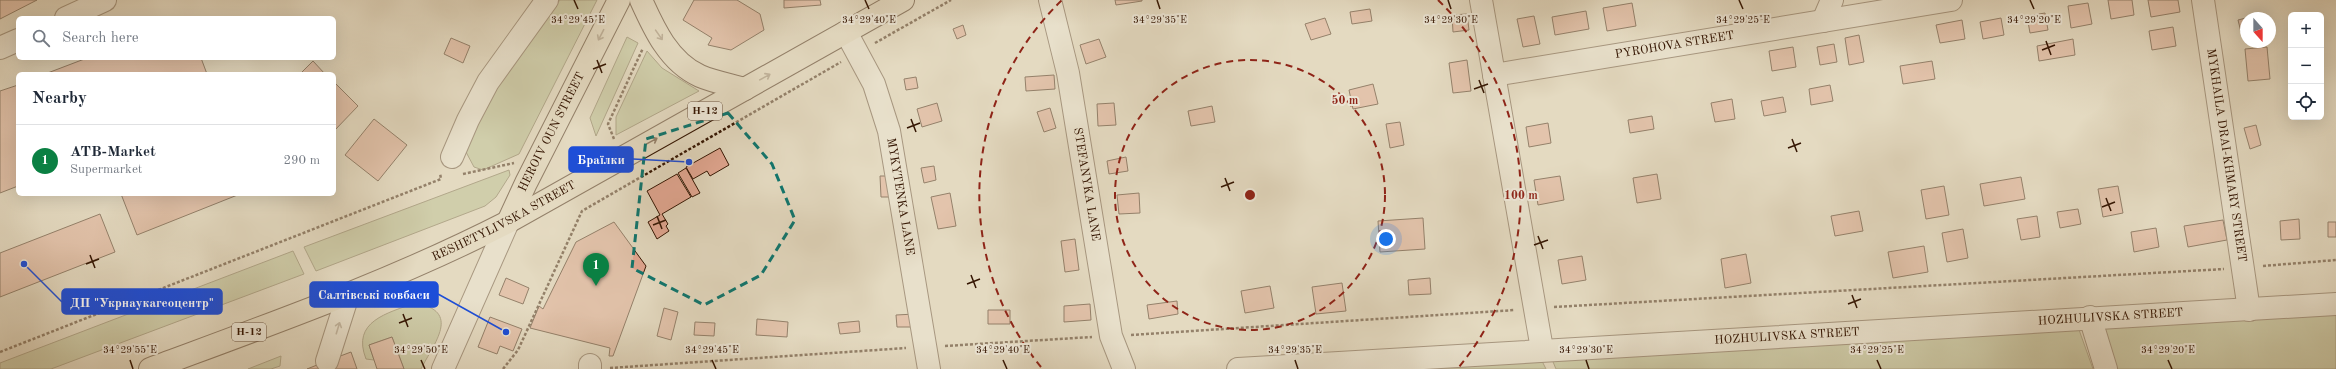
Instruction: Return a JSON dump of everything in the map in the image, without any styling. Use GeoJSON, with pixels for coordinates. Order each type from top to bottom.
{"type":"FeatureCollection","features":[{"type":"Feature","properties":{"kind":"main road","name":"HEROIV OUN STREET"},"geometry":{"type":"LineString","coordinates":[[508,222],[526,183],[619,0]]}},
{"type":"Feature","properties":{"kind":"main road"},"geometry":{"type":"LineString","coordinates":[[641,0],[654,28],[675,58],[683,66],[701,76],[745,89]]}},
{"type":"Feature","properties":{"kind":"main road","name":"RESHETYLIVSKA STREET"},"geometry":{"type":"LineString","coordinates":[[150,369],[348,295],[452,251],[508,222],[903,0]]}},
{"type":"Feature","properties":{"kind":"street"},"geometry":{"type":"LineString","coordinates":[[70,16],[105,0]]}},
{"type":"Feature","properties":{"kind":"street"},"geometry":{"type":"LineString","coordinates":[[449,169],[468,120],[488,82],[547,0]]}},
{"type":"Feature","properties":{"kind":"street","name":"STEFANYKA LANE"},"geometry":{"type":"LineString","coordinates":[[1050,0],[1068,73],[1111,336],[1124,369]]}},
{"type":"Feature","properties":{"kind":"street"},"geometry":{"type":"LineString","coordinates":[[1481,0],[1542,349]]}},
{"type":"Feature","properties":{"kind":"street"},"geometry":{"type":"LineString","coordinates":[[1823,21],[1832,0]]}},
{"type":"Feature","properties":{"kind":"street","name":"PYROHOVA STREET"},"geometry":{"type":"LineString","coordinates":[[1494,76],[1951,0]]}},
{"type":"Feature","properties":{"kind":"street","name":"MYKHAILA DRAI-KHMARY STREET"},"geometry":{"type":"LineString","coordinates":[[2203,0],[2249,310]]}},
{"type":"Feature","properties":{"kind":"street","name":"MYKYTENKA LANE"},"geometry":{"type":"LineString","coordinates":[[846,32],[874,84],[889,131],[929,369]]}},
{"type":"Feature","properties":{"kind":"street"},"geometry":{"type":"LineString","coordinates":[[0,48],[16,41]]}},
{"type":"Feature","properties":{"kind":"street"},"geometry":{"type":"LineString","coordinates":[[443,369],[508,222]]}},
{"type":"Feature","properties":{"kind":"street"},"geometry":{"type":"LineString","coordinates":[[327,361],[348,295]]}},
{"type":"Feature","properties":{"kind":"street","name":"HOZHULIVSKA STREET"},"geometry":{"type":"LineString","coordinates":[[1238,369],[1400,364],[1542,349],[2336,304]]}},
{"type":"Feature","properties":{"kind":"street"},"geometry":{"type":"LineString","coordinates":[[2090,317],[2106,369]]}},
{"type":"Feature","properties":{"kind":"path"},"geometry":{"type":"LineString","coordinates":[[503,369],[518,350],[582,211],[951,0]]}},
{"type":"Feature","properties":{"kind":"path"},"geometry":{"type":"LineString","coordinates":[[613,140],[608,124],[644,46]]}},
{"type":"Feature","properties":{"kind":"path"},"geometry":{"type":"LineString","coordinates":[[0,352],[441,179],[449,169],[515,162]]}},
{"type":"Feature","properties":{"kind":"path"},"geometry":{"type":"LineString","coordinates":[[441,179],[449,169]]}},
{"type":"Feature","properties":{"kind":"path"},"geometry":{"type":"LineString","coordinates":[[596,367],[1111,336],[1534,308],[2242,268],[2336,260]]}},
{"type":"Feature","properties":{"kind":"highlighted area"},"geometry":{"type":"Polygon","coordinates":[[[728,113],[772,164],[795,220],[761,275],[704,305],[632,268],[646,139],[728,113]]]}},
{"type":"Feature","properties":{"kind":"green space"},"geometry":{"type":"Polygon","coordinates":[[[560,0],[597,0],[519,154],[483,170],[474,167],[466,152],[466,146],[514,56],[560,0]]]}},
{"type":"Feature","properties":{"kind":"green space"},"geometry":{"type":"Polygon","coordinates":[[[627,37],[638,43],[596,136],[590,118],[627,37]]]}},
{"type":"Feature","properties":{"kind":"green space"},"geometry":{"type":"Polygon","coordinates":[[[647,51],[662,68],[699,91],[616,135],[616,117],[647,51]]]}},
{"type":"Feature","properties":{"kind":"green space"},"geometry":{"type":"Polygon","coordinates":[[[509,170],[510,175],[496,197],[485,206],[316,271],[304,247],[509,170]]]}},
{"type":"Feature","properties":{"kind":"green space"},"geometry":{"type":"Polygon","coordinates":[[[293,251],[304,274],[51,369],[0,369],[0,363],[293,251]]]}},
{"type":"Feature","properties":{"kind":"green space"},"geometry":{"type":"Polygon","coordinates":[[[415,303],[429,307],[438,313],[441,321],[437,339],[421,369],[404,369],[392,337],[369,345],[374,360],[366,359],[363,346],[364,336],[368,327],[375,320],[384,315],[415,303]]]}},
{"type":"Feature","properties":{"kind":"green space"},"geometry":{"type":"Polygon","coordinates":[[[2336,311],[2336,369],[2113,369],[2100,324],[2336,311]]]}},
{"type":"Feature","properties":{"kind":"green space"},"geometry":{"type":"Polygon","coordinates":[[[2078,327],[2093,369],[1556,369],[1551,357],[2078,327]]]}},
{"type":"Feature","properties":{"kind":"green space"},"geometry":{"type":"Polygon","coordinates":[[[281,356],[280,366],[271,369],[248,369],[281,356]]]}},
{"type":"Feature","properties":{"kind":"green space"},"geometry":{"type":"Polygon","coordinates":[[[1541,359],[1546,369],[1423,369],[1541,359]]]}},
{"type":"Feature","properties":{"kind":"building"},"geometry":{"type":"Polygon","coordinates":[[[0,0],[37,0],[0,19],[0,0]]]}},
{"type":"Feature","properties":{"kind":"building"},"geometry":{"type":"Polygon","coordinates":[[[694,0],[737,0],[760,14],[764,30],[731,50],[708,45],[712,38],[683,20],[694,0]]]}},
{"type":"Feature","properties":{"kind":"building"},"geometry":{"type":"Polygon","coordinates":[[[784,0],[820,0],[821,5],[784,8],[784,0]]]}},
{"type":"Feature","properties":{"kind":"building"},"geometry":{"type":"Polygon","coordinates":[[[1115,0],[1142,0],[1142,1],[1116,5],[1115,0]]]}},
{"type":"Feature","properties":{"kind":"building"},"geometry":{"type":"Polygon","coordinates":[[[2108,0],[2132,0],[2134,15],[2111,19],[2108,0]]]}},
{"type":"Feature","properties":{"kind":"building"},"geometry":{"type":"Polygon","coordinates":[[[2148,0],[2178,0],[2180,12],[2151,17],[2148,0]]]}},
{"type":"Feature","properties":{"kind":"building"},"geometry":{"type":"Polygon","coordinates":[[[1632,3],[1636,26],[1607,31],[1603,8],[1632,3]]]}},
{"type":"Feature","properties":{"kind":"building"},"geometry":{"type":"Polygon","coordinates":[[[2088,3],[2092,24],[2071,28],[2068,6],[2088,3]]]}},
{"type":"Feature","properties":{"kind":"building"},"geometry":{"type":"Polygon","coordinates":[[[1370,9],[1372,21],[1352,24],[1350,12],[1370,9]]]}},
{"type":"Feature","properties":{"kind":"building"},"geometry":{"type":"Polygon","coordinates":[[[1586,11],[1589,29],[1555,35],[1552,17],[1586,11]]]}},
{"type":"Feature","properties":{"kind":"building"},"geometry":{"type":"Polygon","coordinates":[[[2045,13],[2048,30],[2030,33],[2027,16],[2045,13]]]}},
{"type":"Feature","properties":{"kind":"building"},"geometry":{"type":"Polygon","coordinates":[[[1467,14],[1469,30],[1453,32],[1452,15],[1467,14]]]}},
{"type":"Feature","properties":{"kind":"building"},"geometry":{"type":"Polygon","coordinates":[[[1534,16],[1540,44],[1523,47],[1517,19],[1534,16]]]}},
{"type":"Feature","properties":{"kind":"building"},"geometry":{"type":"Polygon","coordinates":[[[1325,18],[1331,34],[1311,40],[1305,24],[1325,18]]]}},
{"type":"Feature","properties":{"kind":"building"},"geometry":{"type":"Polygon","coordinates":[[[2001,18],[2004,35],[1983,39],[1980,22],[2001,18]]]}},
{"type":"Feature","properties":{"kind":"building"},"geometry":{"type":"Polygon","coordinates":[[[1962,20],[1965,39],[1940,43],[1936,25],[1962,20]]]}},
{"type":"Feature","properties":{"kind":"building"},"geometry":{"type":"Polygon","coordinates":[[[963,25],[966,35],[957,39],[953,29],[963,25]]]}},
{"type":"Feature","properties":{"kind":"building"},"geometry":{"type":"Polygon","coordinates":[[[2173,27],[2176,46],[2152,50],[2149,31],[2173,27]]]}},
{"type":"Feature","properties":{"kind":"building"},"geometry":{"type":"Polygon","coordinates":[[[1859,35],[1864,62],[1849,65],[1845,38],[1859,35]]]}},
{"type":"Feature","properties":{"kind":"building"},"geometry":{"type":"Polygon","coordinates":[[[451,38],[470,46],[463,63],[444,54],[451,38]]]}},
{"type":"Feature","properties":{"kind":"building"},"geometry":{"type":"Polygon","coordinates":[[[1099,39],[1106,57],[1086,64],[1080,45],[1099,39]]]}},
{"type":"Feature","properties":{"kind":"building"},"geometry":{"type":"Polygon","coordinates":[[[2073,39],[2075,55],[2039,61],[2037,46],[2073,39]]]}},
{"type":"Feature","properties":{"kind":"building"},"geometry":{"type":"Polygon","coordinates":[[[1834,44],[1837,62],[1820,65],[1817,47],[1834,44]]]}},
{"type":"Feature","properties":{"kind":"building"},"geometry":{"type":"Polygon","coordinates":[[[1793,47],[1796,67],[1772,71],[1769,51],[1793,47]]]}},
{"type":"Feature","properties":{"kind":"building"},"geometry":{"type":"Polygon","coordinates":[[[2267,48],[2270,79],[2248,81],[2245,49],[2267,48]]]}},
{"type":"Feature","properties":{"kind":"building"},"geometry":{"type":"Polygon","coordinates":[[[82,60],[202,60],[206,72],[50,72],[82,60]]]}},
{"type":"Feature","properties":{"kind":"building"},"geometry":{"type":"Polygon","coordinates":[[[1467,60],[1471,91],[1453,93],[1449,63],[1467,60]]]}},
{"type":"Feature","properties":{"kind":"building"},"geometry":{"type":"Polygon","coordinates":[[[313,61],[323,72],[302,72],[313,61]]]}},
{"type":"Feature","properties":{"kind":"building"},"geometry":{"type":"Polygon","coordinates":[[[1932,61],[1935,79],[1903,84],[1900,66],[1932,61]]]}},
{"type":"Feature","properties":{"kind":"building"},"geometry":{"type":"Polygon","coordinates":[[[1054,75],[1055,89],[1026,91],[1025,77],[1054,75]]]}},
{"type":"Feature","properties":{"kind":"building"},"geometry":{"type":"Polygon","coordinates":[[[916,77],[918,88],[906,90],[904,79],[916,77]]]}},
{"type":"Feature","properties":{"kind":"building"},"geometry":{"type":"Polygon","coordinates":[[[336,84],[358,106],[336,129],[336,84]]]}},
{"type":"Feature","properties":{"kind":"building"},"geometry":{"type":"Polygon","coordinates":[[[1373,84],[1378,104],[1353,109],[1349,90],[1373,84]]]}},
{"type":"Feature","properties":{"kind":"building"},"geometry":{"type":"Polygon","coordinates":[[[1830,85],[1833,101],[1811,105],[1809,89],[1830,85]]]}},
{"type":"Feature","properties":{"kind":"building"},"geometry":{"type":"Polygon","coordinates":[[[16,86],[16,187],[0,193],[0,91],[16,86]]]}},
{"type":"Feature","properties":{"kind":"building"},"geometry":{"type":"Polygon","coordinates":[[[1783,97],[1786,112],[1764,116],[1761,101],[1783,97]]]}},
{"type":"Feature","properties":{"kind":"building"},"geometry":{"type":"Polygon","coordinates":[[[1732,99],[1735,119],[1715,122],[1711,103],[1732,99]]]}},
{"type":"Feature","properties":{"kind":"building"},"geometry":{"type":"Polygon","coordinates":[[[937,103],[942,121],[922,127],[917,109],[937,103]]]}},
{"type":"Feature","properties":{"kind":"building"},"geometry":{"type":"Polygon","coordinates":[[[1114,103],[1116,125],[1098,126],[1097,104],[1114,103]]]}},
{"type":"Feature","properties":{"kind":"building"},"geometry":{"type":"Polygon","coordinates":[[[1212,106],[1215,122],[1191,126],[1188,111],[1212,106]]]}},
{"type":"Feature","properties":{"kind":"building"},"geometry":{"type":"Polygon","coordinates":[[[1050,108],[1056,128],[1044,132],[1037,112],[1050,108]]]}},
{"type":"Feature","properties":{"kind":"building"},"geometry":{"type":"Polygon","coordinates":[[[1652,116],[1654,129],[1630,133],[1628,120],[1652,116]]]}},
{"type":"Feature","properties":{"kind":"building"},"geometry":{"type":"Polygon","coordinates":[[[374,119],[407,145],[378,181],[345,155],[374,119]]]}},
{"type":"Feature","properties":{"kind":"building"},"geometry":{"type":"Polygon","coordinates":[[[1400,122],[1404,145],[1390,148],[1386,124],[1400,122]]]}},
{"type":"Feature","properties":{"kind":"building"},"geometry":{"type":"Polygon","coordinates":[[[1548,123],[1551,143],[1529,147],[1526,127],[1548,123]]]}},
{"type":"Feature","properties":{"kind":"building"},"geometry":{"type":"Polygon","coordinates":[[[2256,125],[2261,145],[2250,149],[2244,128],[2256,125]]]}},
{"type":"Feature","properties":{"kind":"building"},"geometry":{"type":"Polygon","coordinates":[[[720,148],[729,165],[710,176],[707,171],[693,179],[686,167],[720,148]]]}},
{"type":"Feature","properties":{"kind":"building"},"geometry":{"type":"Polygon","coordinates":[[[1126,157],[1128,171],[1109,174],[1107,161],[1126,157]]]}},
{"type":"Feature","properties":{"kind":"building"},"geometry":{"type":"Polygon","coordinates":[[[934,166],[936,180],[924,183],[921,168],[934,166]]]}},
{"type":"Feature","properties":{"kind":"building"},"geometry":{"type":"Polygon","coordinates":[[[686,168],[700,193],[692,197],[678,173],[686,168]]]}},
{"type":"Feature","properties":{"kind":"building"},"geometry":{"type":"Polygon","coordinates":[[[677,174],[691,197],[662,214],[668,224],[666,226],[669,231],[657,239],[648,222],[660,215],[647,191],[677,174]]]}},
{"type":"Feature","properties":{"kind":"building"},"geometry":{"type":"Polygon","coordinates":[[[1657,174],[1661,199],[1637,203],[1633,178],[1657,174]]]}},
{"type":"Feature","properties":{"kind":"building"},"geometry":{"type":"Polygon","coordinates":[[[880,176],[892,176],[893,197],[881,197],[880,176]]]}},
{"type":"Feature","properties":{"kind":"building"},"geometry":{"type":"Polygon","coordinates":[[[1560,176],[1564,200],[1538,205],[1534,180],[1560,176]]]}},
{"type":"Feature","properties":{"kind":"building"},"geometry":{"type":"Polygon","coordinates":[[[2021,177],[2025,199],[1984,206],[1980,184],[2021,177]]]}},
{"type":"Feature","properties":{"kind":"building"},"geometry":{"type":"Polygon","coordinates":[[[1944,186],[1949,215],[1926,219],[1921,190],[1944,186]]]}},
{"type":"Feature","properties":{"kind":"building"},"geometry":{"type":"Polygon","coordinates":[[[2118,186],[2123,213],[2103,217],[2098,189],[2118,186]]]}},
{"type":"Feature","properties":{"kind":"building"},"geometry":{"type":"Polygon","coordinates":[[[950,193],[956,226],[938,229],[931,197],[950,193]]]}},
{"type":"Feature","properties":{"kind":"building"},"geometry":{"type":"Polygon","coordinates":[[[1139,193],[1140,213],[1119,214],[1117,195],[1139,193]]]}},
{"type":"Feature","properties":{"kind":"building"},"geometry":{"type":"Polygon","coordinates":[[[122,196],[235,196],[137,235],[122,196]]]}},
{"type":"Feature","properties":{"kind":"building"},"geometry":{"type":"Polygon","coordinates":[[[2078,209],[2081,224],[2060,228],[2057,212],[2078,209]]]}},
{"type":"Feature","properties":{"kind":"building"},"geometry":{"type":"Polygon","coordinates":[[[1859,211],[1863,231],[1835,236],[1831,216],[1859,211]]]}},
{"type":"Feature","properties":{"kind":"building"},"geometry":{"type":"Polygon","coordinates":[[[100,214],[115,252],[0,297],[0,253],[100,214]]]}},
{"type":"Feature","properties":{"kind":"building"},"geometry":{"type":"Polygon","coordinates":[[[2037,216],[2040,237],[2021,240],[2017,219],[2037,216]]]}},
{"type":"Feature","properties":{"kind":"building"},"geometry":{"type":"Polygon","coordinates":[[[1423,218],[1425,249],[1380,252],[1378,221],[1423,218]]]}},
{"type":"Feature","properties":{"kind":"building"},"geometry":{"type":"Polygon","coordinates":[[[2299,219],[2300,239],[2281,240],[2280,221],[2299,219]]]}},
{"type":"Feature","properties":{"kind":"building"},"geometry":{"type":"Polygon","coordinates":[[[2223,220],[2227,240],[2188,247],[2184,226],[2223,220]]]}},
{"type":"Feature","properties":{"kind":"building"},"geometry":{"type":"Polygon","coordinates":[[[614,222],[646,266],[613,356],[609,356],[610,348],[530,328],[539,306],[543,309],[576,242],[614,222]]]}},
{"type":"Feature","properties":{"kind":"building"},"geometry":{"type":"Polygon","coordinates":[[[2328,222],[2336,222],[2336,237],[2328,237],[2328,222]]]}},
{"type":"Feature","properties":{"kind":"building"},"geometry":{"type":"Polygon","coordinates":[[[2156,228],[2159,247],[2134,252],[2131,232],[2156,228]]]}},
{"type":"Feature","properties":{"kind":"building"},"geometry":{"type":"Polygon","coordinates":[[[1963,229],[1968,258],[1947,262],[1942,233],[1963,229]]]}},
{"type":"Feature","properties":{"kind":"building"},"geometry":{"type":"Polygon","coordinates":[[[1075,239],[1079,270],[1065,272],[1061,241],[1075,239]]]}},
{"type":"Feature","properties":{"kind":"building"},"geometry":{"type":"Polygon","coordinates":[[[1924,246],[1928,272],[1893,278],[1888,252],[1924,246]]]}},
{"type":"Feature","properties":{"kind":"building"},"geometry":{"type":"Polygon","coordinates":[[[1746,254],[1751,283],[1725,288],[1721,259],[1746,254]]]}},
{"type":"Feature","properties":{"kind":"building"},"geometry":{"type":"Polygon","coordinates":[[[1582,256],[1586,280],[1562,284],[1558,260],[1582,256]]]}},
{"type":"Feature","properties":{"kind":"building"},"geometry":{"type":"Polygon","coordinates":[[[506,278],[529,288],[523,304],[499,295],[506,278]]]}},
{"type":"Feature","properties":{"kind":"building"},"geometry":{"type":"Polygon","coordinates":[[[1430,278],[1431,294],[1409,295],[1408,280],[1430,278]]]}},
{"type":"Feature","properties":{"kind":"building"},"geometry":{"type":"Polygon","coordinates":[[[1342,283],[1346,311],[1316,314],[1312,287],[1342,283]]]}},
{"type":"Feature","properties":{"kind":"building"},"geometry":{"type":"Polygon","coordinates":[[[1270,286],[1274,308],[1245,313],[1241,291],[1270,286]]]}},
{"type":"Feature","properties":{"kind":"building"},"geometry":{"type":"Polygon","coordinates":[[[1177,301],[1178,314],[1149,319],[1147,305],[1177,301]]]}},
{"type":"Feature","properties":{"kind":"building"},"geometry":{"type":"Polygon","coordinates":[[[1090,304],[1091,320],[1064,322],[1064,306],[1090,304]]]}},
{"type":"Feature","properties":{"kind":"building"},"geometry":{"type":"Polygon","coordinates":[[[664,308],[678,312],[671,340],[657,336],[664,308]]]}},
{"type":"Feature","properties":{"kind":"building"},"geometry":{"type":"Polygon","coordinates":[[[988,310],[1010,310],[1010,324],[988,324],[988,310]]]}},
{"type":"Feature","properties":{"kind":"building"},"geometry":{"type":"Polygon","coordinates":[[[915,314],[915,327],[897,327],[896,315],[915,314]]]}},
{"type":"Feature","properties":{"kind":"building"},"geometry":{"type":"Polygon","coordinates":[[[490,317],[522,329],[513,351],[500,346],[497,354],[478,347],[490,317]]]}},
{"type":"Feature","properties":{"kind":"building"},"geometry":{"type":"Polygon","coordinates":[[[757,319],[788,322],[787,337],[756,335],[757,319]]]}},
{"type":"Feature","properties":{"kind":"building"},"geometry":{"type":"Polygon","coordinates":[[[859,321],[860,332],[840,334],[838,323],[859,321]]]}},
{"type":"Feature","properties":{"kind":"building"},"geometry":{"type":"Polygon","coordinates":[[[695,322],[715,323],[714,336],[694,335],[695,322]]]}},
{"type":"Feature","properties":{"kind":"building"},"geometry":{"type":"Polygon","coordinates":[[[392,337],[404,369],[377,369],[369,345],[392,337]]]}},
{"type":"Feature","properties":{"kind":"building"},"geometry":{"type":"Polygon","coordinates":[[[351,352],[357,369],[307,369],[327,361],[351,352]]]}},
{"type":"Feature","properties":{"kind":"place","name":"Браїлки"},"geometry":{"type":"Point","coordinates":[689,162]}},
{"type":"Feature","properties":{"kind":"place","name":"ДП \"Укрнаукагеоцентр\""},"geometry":{"type":"Point","coordinates":[24,264]}},
{"type":"Feature","properties":{"kind":"place","name":"ATB-Market"},"geometry":{"type":"Point","coordinates":[596,286]}},
{"type":"Feature","properties":{"kind":"place","name":"Салтівські ковбаси"},"geometry":{"type":"Point","coordinates":[506,332]}}]}
